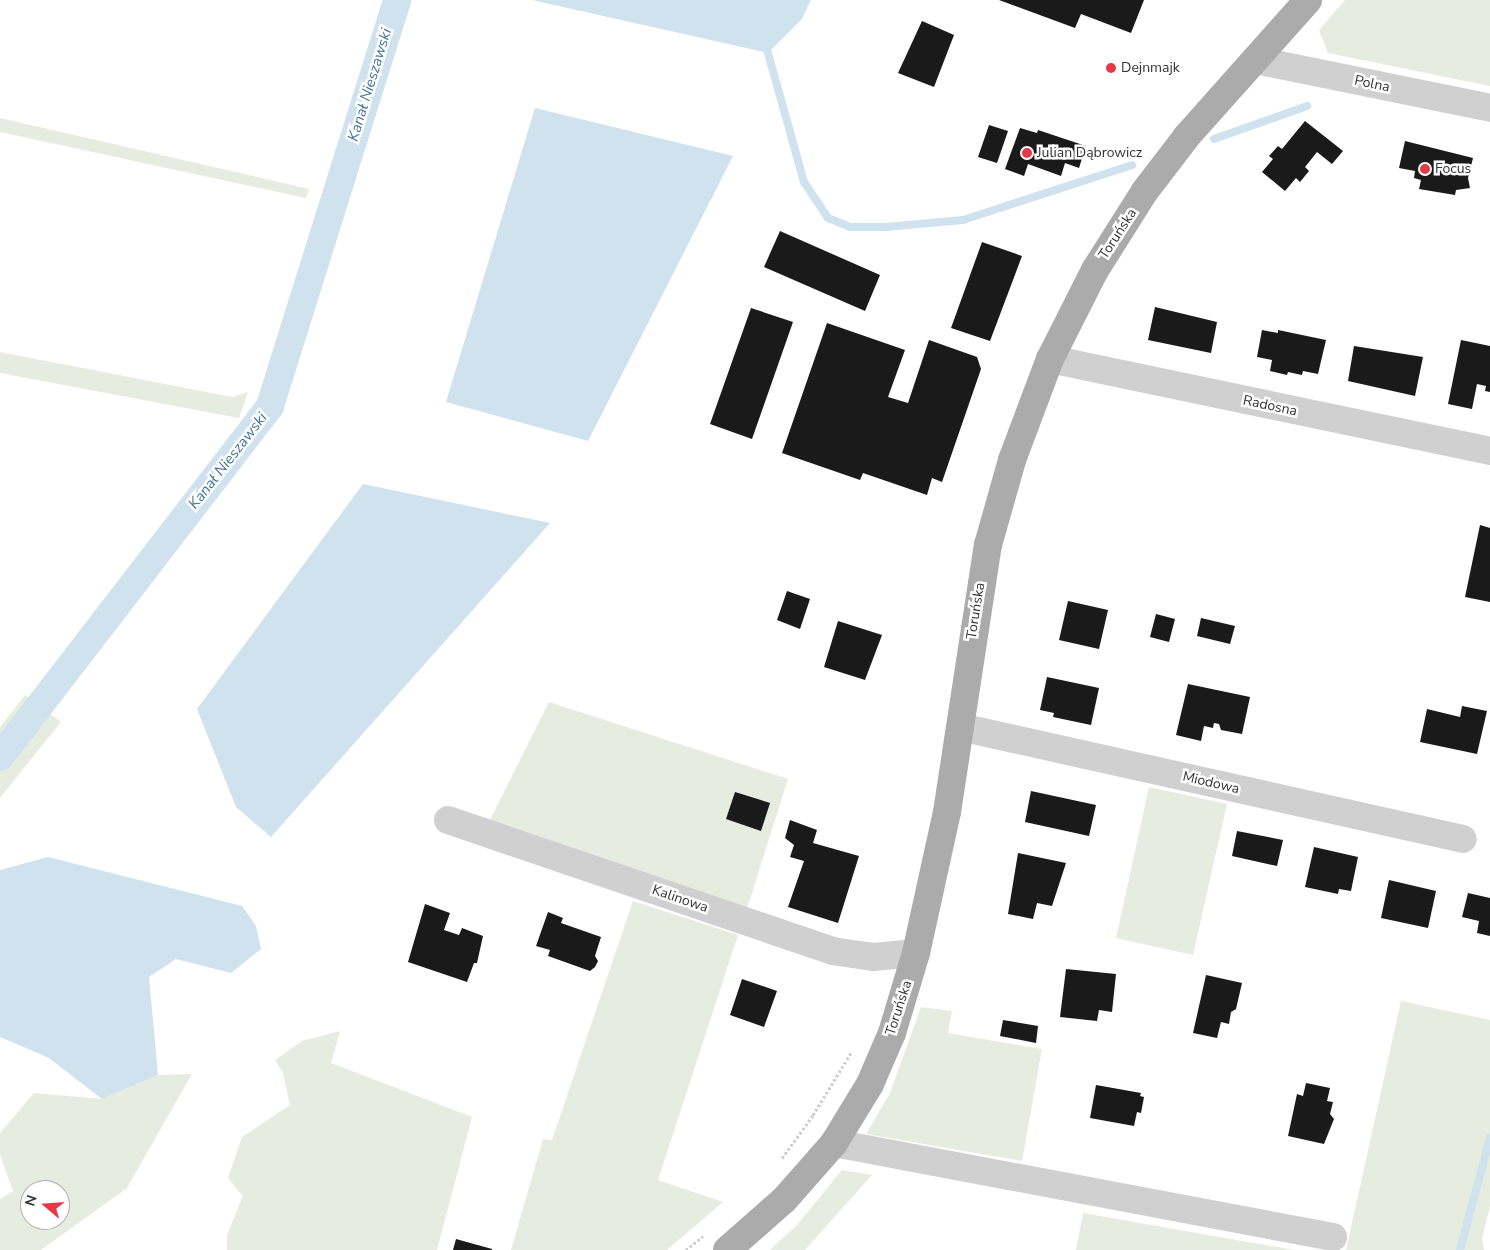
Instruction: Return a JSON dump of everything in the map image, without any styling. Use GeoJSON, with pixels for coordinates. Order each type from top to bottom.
{"type":"FeatureCollection","features":[{"type":"Feature","properties":{"kind":"main road","name":"Toruńska"},"geometry":{"type":"LineString","coordinates":[[727,1250],[784,1200],[834,1143],[870,1084],[892,1033],[916,953],[947,812],[988,545],[1012,460],[1050,358],[1095,270],[1145,191],[1187,136],[1308,0]]}},
{"type":"Feature","properties":{"kind":"street","name":"Polna"},"geometry":{"type":"LineString","coordinates":[[1255,60],[1490,108]]}},
{"type":"Feature","properties":{"kind":"street","name":"Radosna"},"geometry":{"type":"LineString","coordinates":[[1050,358],[1490,451]]}},
{"type":"Feature","properties":{"kind":"street","name":"Miodowa"},"geometry":{"type":"LineString","coordinates":[[960,727],[1463,839]]}},
{"type":"Feature","properties":{"kind":"street","name":"Kalinowa"},"geometry":{"type":"LineString","coordinates":[[448,820],[832,951],[874,957],[916,953]]}},
{"type":"Feature","properties":{"kind":"street"},"geometry":{"type":"LineString","coordinates":[[834,1143],[1333,1236]]}},
{"type":"Feature","properties":{"kind":"shaded area"},"geometry":{"type":"Polygon","coordinates":[[[1345,0],[1490,0],[1490,86],[1328,53],[1319,30],[1345,0]]]}},
{"type":"Feature","properties":{"kind":"shaded area"},"geometry":{"type":"Polygon","coordinates":[[[0,118],[309,189],[306,198],[0,132],[0,118]]]}},
{"type":"Feature","properties":{"kind":"shaded area"},"geometry":{"type":"Polygon","coordinates":[[[0,352],[232,397],[248,392],[239,418],[0,373],[0,352]]]}},
{"type":"Feature","properties":{"kind":"shaded area"},"geometry":{"type":"Polygon","coordinates":[[[25,695],[61,722],[0,798],[0,727],[25,695]]]}},
{"type":"Feature","properties":{"kind":"shaded area"},"geometry":{"type":"Polygon","coordinates":[[[549,702],[788,779],[746,912],[490,820],[549,702]]]}},
{"type":"Feature","properties":{"kind":"shaded area"},"geometry":{"type":"Polygon","coordinates":[[[1149,787],[1227,804],[1193,955],[1116,938],[1149,787]]]}},
{"type":"Feature","properties":{"kind":"shaded area"},"geometry":{"type":"Polygon","coordinates":[[[633,901],[738,935],[658,1180],[723,1202],[667,1250],[511,1250],[543,1139],[552,1140],[633,901]]]}},
{"type":"Feature","properties":{"kind":"shaded area"},"geometry":{"type":"Polygon","coordinates":[[[1401,1001],[1490,1020],[1490,1206],[1482,1239],[1484,1250],[1346,1250],[1401,1001]]]}},
{"type":"Feature","properties":{"kind":"shaded area"},"geometry":{"type":"Polygon","coordinates":[[[921,1007],[952,1011],[948,1033],[1042,1049],[1022,1161],[866,1134],[890,1093],[921,1007]]]}},
{"type":"Feature","properties":{"kind":"shaded area"},"geometry":{"type":"Polygon","coordinates":[[[340,1031],[331,1063],[472,1117],[437,1250],[227,1250],[227,1235],[243,1196],[228,1178],[242,1137],[290,1105],[283,1073],[275,1060],[302,1041],[340,1031]]]}},
{"type":"Feature","properties":{"kind":"shaded area"},"geometry":{"type":"Polygon","coordinates":[[[192,1074],[127,1188],[70,1229],[70,1180],[20,1180],[20,1230],[69,1230],[41,1250],[0,1250],[0,1199],[13,1191],[0,1155],[0,1133],[34,1093],[102,1099],[158,1075],[192,1074]]]}},
{"type":"Feature","properties":{"kind":"shaded area"},"geometry":{"type":"Polygon","coordinates":[[[842,1170],[872,1175],[805,1250],[770,1250],[797,1225],[842,1170]]]}},
{"type":"Feature","properties":{"kind":"shaded area"},"geometry":{"type":"Polygon","coordinates":[[[1083,1213],[1294,1250],[1076,1250],[1083,1213]]]}},
{"type":"Feature","properties":{"kind":"water"},"geometry":{"type":"Polygon","coordinates":[[[532,0],[811,0],[802,19],[768,53],[532,0]]]}},
{"type":"Feature","properties":{"kind":"water"},"geometry":{"type":"Polygon","coordinates":[[[535,108],[733,156],[588,441],[446,402],[535,108]]]}},
{"type":"Feature","properties":{"kind":"water"},"geometry":{"type":"Polygon","coordinates":[[[363,484],[550,523],[271,837],[236,807],[197,709],[363,484]]]}},
{"type":"Feature","properties":{"kind":"water"},"geometry":{"type":"Polygon","coordinates":[[[48,857],[242,906],[256,926],[261,949],[231,973],[176,959],[149,977],[158,1075],[102,1099],[49,1058],[0,1037],[0,870],[48,857]]]}},
{"type":"Feature","properties":{"kind":"building"},"geometry":{"type":"Polygon","coordinates":[[[999,0],[1144,0],[1131,33],[1081,14],[1075,28],[999,0]]]}},
{"type":"Feature","properties":{"kind":"building"},"geometry":{"type":"Polygon","coordinates":[[[922,21],[954,35],[934,87],[898,73],[922,21]]]}},
{"type":"Feature","properties":{"kind":"building"},"geometry":{"type":"Polygon","coordinates":[[[1305,121],[1343,151],[1332,164],[1317,152],[1305,167],[1309,171],[1300,182],[1296,178],[1285,191],[1262,172],[1273,159],[1269,156],[1278,146],[1282,149],[1305,121]]]}},
{"type":"Feature","properties":{"kind":"building"},"geometry":{"type":"Polygon","coordinates":[[[989,125],[1008,131],[997,163],[978,157],[989,125]]]}},
{"type":"Feature","properties":{"kind":"building"},"geometry":{"type":"Polygon","coordinates":[[[1020,128],[1037,133],[1038,130],[1086,146],[1079,168],[1065,163],[1061,176],[1028,164],[1024,176],[1005,169],[1020,128]]]}},
{"type":"Feature","properties":{"kind":"building"},"geometry":{"type":"Polygon","coordinates":[[[1405,141],[1473,158],[1468,178],[1470,188],[1456,190],[1455,195],[1419,189],[1421,180],[1414,178],[1415,171],[1399,168],[1405,141]]]}},
{"type":"Feature","properties":{"kind":"building"},"geometry":{"type":"Polygon","coordinates":[[[780,231],[880,275],[865,311],[764,267],[780,231]]]}},
{"type":"Feature","properties":{"kind":"building"},"geometry":{"type":"Polygon","coordinates":[[[982,242],[1022,256],[990,341],[951,328],[982,242]]]}},
{"type":"Feature","properties":{"kind":"building"},"geometry":{"type":"Polygon","coordinates":[[[1155,307],[1217,322],[1211,353],[1148,340],[1155,307]]]}},
{"type":"Feature","properties":{"kind":"building"},"geometry":{"type":"Polygon","coordinates":[[[751,308],[793,322],[752,439],[710,424],[751,308]]]}},
{"type":"Feature","properties":{"kind":"building"},"geometry":{"type":"Polygon","coordinates":[[[827,323],[905,350],[888,397],[908,403],[929,340],[977,357],[981,369],[942,482],[932,478],[927,495],[863,473],[860,480],[782,453],[827,323]]]}},
{"type":"Feature","properties":{"kind":"building"},"geometry":{"type":"Polygon","coordinates":[[[1262,330],[1278,333],[1278,330],[1326,340],[1318,374],[1303,371],[1302,375],[1288,372],[1287,375],[1270,371],[1272,360],[1257,357],[1262,330]]]}},
{"type":"Feature","properties":{"kind":"building"},"geometry":{"type":"Polygon","coordinates":[[[1461,340],[1490,346],[1490,392],[1485,391],[1486,386],[1477,384],[1472,409],[1448,404],[1461,340]]]}},
{"type":"Feature","properties":{"kind":"building"},"geometry":{"type":"Polygon","coordinates":[[[1354,346],[1423,357],[1415,396],[1348,381],[1354,346]]]}},
{"type":"Feature","properties":{"kind":"building"},"geometry":{"type":"Polygon","coordinates":[[[1480,525],[1490,528],[1490,602],[1465,597],[1480,525]]]}},
{"type":"Feature","properties":{"kind":"building"},"geometry":{"type":"Polygon","coordinates":[[[787,591],[810,599],[800,629],[777,620],[787,591]]]}},
{"type":"Feature","properties":{"kind":"building"},"geometry":{"type":"Polygon","coordinates":[[[1068,601],[1108,610],[1099,649],[1059,640],[1068,601]]]}},
{"type":"Feature","properties":{"kind":"building"},"geometry":{"type":"Polygon","coordinates":[[[1156,614],[1175,619],[1169,642],[1150,637],[1156,614]]]}},
{"type":"Feature","properties":{"kind":"building"},"geometry":{"type":"Polygon","coordinates":[[[1201,618],[1235,626],[1230,644],[1197,636],[1201,618]]]}},
{"type":"Feature","properties":{"kind":"building"},"geometry":{"type":"Polygon","coordinates":[[[838,621],[882,635],[865,680],[824,667],[838,621]]]}},
{"type":"Feature","properties":{"kind":"building"},"geometry":{"type":"Polygon","coordinates":[[[1047,677],[1099,688],[1091,725],[1053,717],[1054,713],[1040,710],[1047,677]]]}},
{"type":"Feature","properties":{"kind":"building"},"geometry":{"type":"Polygon","coordinates":[[[1188,684],[1250,697],[1242,734],[1221,730],[1219,724],[1214,723],[1213,728],[1204,726],[1201,741],[1176,735],[1188,684]]]}},
{"type":"Feature","properties":{"kind":"building"},"geometry":{"type":"Polygon","coordinates":[[[1462,706],[1487,711],[1477,754],[1420,742],[1427,709],[1460,717],[1462,706]]]}},
{"type":"Feature","properties":{"kind":"building"},"geometry":{"type":"Polygon","coordinates":[[[1031,791],[1096,805],[1089,836],[1025,822],[1031,791]]]}},
{"type":"Feature","properties":{"kind":"building"},"geometry":{"type":"Polygon","coordinates":[[[735,792],[770,803],[761,831],[726,819],[735,792]]]}},
{"type":"Feature","properties":{"kind":"building"},"geometry":{"type":"Polygon","coordinates":[[[790,820],[817,830],[813,843],[859,856],[838,923],[788,907],[804,861],[790,857],[794,845],[785,838],[790,820]]]}},
{"type":"Feature","properties":{"kind":"building"},"geometry":{"type":"Polygon","coordinates":[[[1237,831],[1283,840],[1277,866],[1232,856],[1237,831]]]}},
{"type":"Feature","properties":{"kind":"building"},"geometry":{"type":"Polygon","coordinates":[[[1314,847],[1358,857],[1351,891],[1339,889],[1338,894],[1305,887],[1314,847]]]}},
{"type":"Feature","properties":{"kind":"building"},"geometry":{"type":"Polygon","coordinates":[[[1018,853],[1066,863],[1052,906],[1037,903],[1033,919],[1008,914],[1018,853]]]}},
{"type":"Feature","properties":{"kind":"building"},"geometry":{"type":"Polygon","coordinates":[[[1389,880],[1436,891],[1428,928],[1381,918],[1389,880]]]}},
{"type":"Feature","properties":{"kind":"building"},"geometry":{"type":"Polygon","coordinates":[[[1468,893],[1490,898],[1490,936],[1477,933],[1479,921],[1462,917],[1468,893]]]}},
{"type":"Feature","properties":{"kind":"building"},"geometry":{"type":"Polygon","coordinates":[[[425,904],[450,913],[444,930],[459,935],[462,928],[483,936],[477,963],[474,963],[467,982],[408,962],[425,904]]]}},
{"type":"Feature","properties":{"kind":"building"},"geometry":{"type":"Polygon","coordinates":[[[548,912],[563,918],[561,923],[601,937],[595,956],[598,961],[590,971],[548,956],[550,950],[536,946],[548,912]]]}},
{"type":"Feature","properties":{"kind":"building"},"geometry":{"type":"Polygon","coordinates":[[[1066,969],[1116,974],[1112,1012],[1099,1010],[1097,1021],[1060,1017],[1066,969]]]}},
{"type":"Feature","properties":{"kind":"building"},"geometry":{"type":"Polygon","coordinates":[[[1206,975],[1242,983],[1236,1009],[1231,1012],[1229,1024],[1221,1022],[1217,1038],[1193,1033],[1206,975]]]}},
{"type":"Feature","properties":{"kind":"building"},"geometry":{"type":"Polygon","coordinates":[[[742,979],[777,991],[764,1027],[730,1015],[742,979]]]}},
{"type":"Feature","properties":{"kind":"building"},"geometry":{"type":"Polygon","coordinates":[[[1003,1020],[1038,1026],[1036,1043],[1000,1036],[1003,1020]]]}},
{"type":"Feature","properties":{"kind":"building"},"geometry":{"type":"Polygon","coordinates":[[[1306,1083],[1330,1088],[1327,1101],[1333,1102],[1330,1114],[1334,1119],[1324,1144],[1288,1136],[1297,1094],[1303,1096],[1306,1083]]]}},
{"type":"Feature","properties":{"kind":"building"},"geometry":{"type":"Polygon","coordinates":[[[1096,1085],[1141,1093],[1140,1096],[1144,1097],[1141,1113],[1137,1112],[1134,1126],[1090,1118],[1096,1085]]]}},
{"type":"Feature","properties":{"kind":"building"},"geometry":{"type":"Polygon","coordinates":[[[456,1239],[492,1249],[492,1250],[453,1250],[456,1239]]]}},
{"type":"Feature","properties":{"kind":"waterway","name":"Kanał Nieszawski"},"geometry":{"type":"LineString","coordinates":[[0,757],[270,406],[397,0]]}},
{"type":"Feature","properties":{"kind":"waterway"},"geometry":{"type":"LineString","coordinates":[[768,53],[804,182],[828,218],[850,227],[886,227],[963,220],[1132,165]]}},
{"type":"Feature","properties":{"kind":"waterway"},"geometry":{"type":"LineString","coordinates":[[1214,139],[1307,106]]}},
{"type":"Feature","properties":{"kind":"waterway"},"geometry":{"type":"LineString","coordinates":[[1460,1250],[1490,1138]]}},
{"type":"Feature","properties":{"kind":"place","name":"Dejnmajk"},"geometry":{"type":"Point","coordinates":[1111,68]}},
{"type":"Feature","properties":{"kind":"place","name":"Julian Dąbrowicz"},"geometry":{"type":"Point","coordinates":[1027,153]}},
{"type":"Feature","properties":{"kind":"place","name":"Focus"},"geometry":{"type":"Point","coordinates":[1425,169]}}]}
